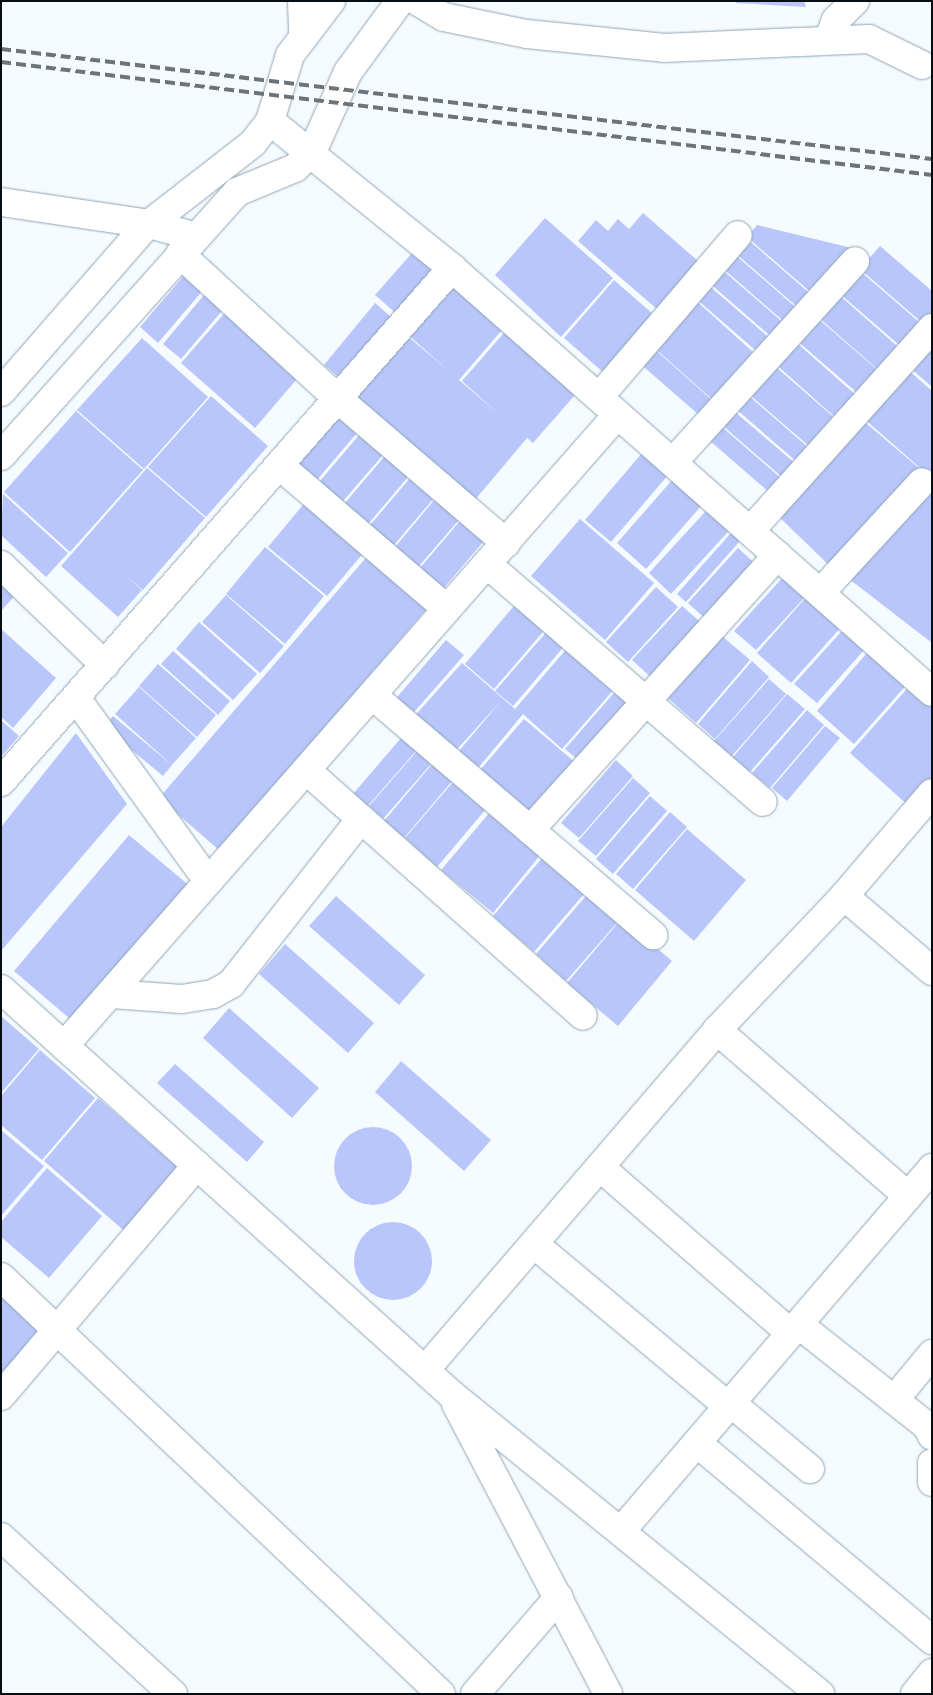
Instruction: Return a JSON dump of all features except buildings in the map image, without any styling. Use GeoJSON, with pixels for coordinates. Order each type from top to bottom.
{"type":"FeatureCollection","features":[{"type":"Feature","properties":{"kind":"street"},"geometry":{"type":"LineString","coordinates":[[302,1],[303,33]]}},
{"type":"Feature","properties":{"kind":"street"},"geometry":{"type":"LineString","coordinates":[[1,392],[150,224],[253,143],[270,121],[290,55],[303,33],[331,1]]}},
{"type":"Feature","properties":{"kind":"street"},"geometry":{"type":"LineString","coordinates":[[1,456],[237,192],[295,168],[312,152],[348,72],[400,1]]}},
{"type":"Feature","properties":{"kind":"street"},"geometry":{"type":"LineString","coordinates":[[417,1],[444,17],[526,34],[664,48],[829,38],[869,39],[922,65]]}},
{"type":"Feature","properties":{"kind":"street"},"geometry":{"type":"LineString","coordinates":[[829,38],[836,20],[855,1]]}},
{"type":"Feature","properties":{"kind":"street"},"geometry":{"type":"LineString","coordinates":[[270,121],[312,152],[452,268],[932,692]]}},
{"type":"Feature","properties":{"kind":"street"},"geometry":{"type":"LineString","coordinates":[[1,202],[150,224],[188,246],[337,398],[506,543]]}},
{"type":"Feature","properties":{"kind":"street"},"geometry":{"type":"LineString","coordinates":[[64,1046],[506,543],[738,235]]}},
{"type":"Feature","properties":{"kind":"street"},"geometry":{"type":"LineString","coordinates":[[672,462],[855,261]]}},
{"type":"Feature","properties":{"kind":"street"},"geometry":{"type":"LineString","coordinates":[[1,782],[452,268]]}},
{"type":"Feature","properties":{"kind":"street"},"geometry":{"type":"LineString","coordinates":[[750,531],[932,328]]}},
{"type":"Feature","properties":{"kind":"street"},"geometry":{"type":"LineString","coordinates":[[279,465],[447,609]]}},
{"type":"Feature","properties":{"kind":"street"},"geometry":{"type":"LineString","coordinates":[[821,592],[922,482]]}},
{"type":"Feature","properties":{"kind":"street"},"geometry":{"type":"LineString","coordinates":[[530,830],[778,555]]}},
{"type":"Feature","properties":{"kind":"street"},"geometry":{"type":"LineString","coordinates":[[487,564],[763,802]]}},
{"type":"Feature","properties":{"kind":"street"},"geometry":{"type":"LineString","coordinates":[[1,565],[105,665]]}},
{"type":"Feature","properties":{"kind":"street"},"geometry":{"type":"LineString","coordinates":[[372,695],[653,935]]}},
{"type":"Feature","properties":{"kind":"street"},"geometry":{"type":"LineString","coordinates":[[76,698],[208,882]]}},
{"type":"Feature","properties":{"kind":"street"},"geometry":{"type":"LineString","coordinates":[[306,770],[583,1016]]}},
{"type":"Feature","properties":{"kind":"street"},"geometry":{"type":"LineString","coordinates":[[425,1370],[718,1030],[844,896],[932,793]]}},
{"type":"Feature","properties":{"kind":"street"},"geometry":{"type":"LineString","coordinates":[[111,994],[182,999],[213,994],[230,984],[361,819]]}},
{"type":"Feature","properties":{"kind":"street"},"geometry":{"type":"LineString","coordinates":[[844,896],[932,971]]}},
{"type":"Feature","properties":{"kind":"street"},"geometry":{"type":"LineString","coordinates":[[1,989],[451,1394],[622,1530],[820,1694]]}},
{"type":"Feature","properties":{"kind":"street"},"geometry":{"type":"LineString","coordinates":[[718,1030],[908,1196]]}},
{"type":"Feature","properties":{"kind":"street"},"geometry":{"type":"LineString","coordinates":[[1,1396],[60,1330],[197,1165]]}},
{"type":"Feature","properties":{"kind":"street"},"geometry":{"type":"LineString","coordinates":[[600,1167],[794,1328],[927,1426],[932,1436]]}},
{"type":"Feature","properties":{"kind":"street"},"geometry":{"type":"LineString","coordinates":[[622,1530],[932,1168]]}},
{"type":"Feature","properties":{"kind":"street"},"geometry":{"type":"LineString","coordinates":[[534,1244],[729,1405],[810,1469]]}},
{"type":"Feature","properties":{"kind":"street"},"geometry":{"type":"LineString","coordinates":[[1,1277],[60,1330],[440,1694]]}},
{"type":"Feature","properties":{"kind":"street"},"geometry":{"type":"LineString","coordinates":[[894,1400],[932,1354]]}},
{"type":"Feature","properties":{"kind":"street"},"geometry":{"type":"LineString","coordinates":[[451,1394],[560,1597],[608,1694]]}},
{"type":"Feature","properties":{"kind":"street"},"geometry":{"type":"LineString","coordinates":[[697,1443],[932,1640]]}},
{"type":"Feature","properties":{"kind":"street"},"geometry":{"type":"LineString","coordinates":[[932,1463],[932,1482]]}},
{"type":"Feature","properties":{"kind":"street"},"geometry":{"type":"LineString","coordinates":[[1,1537],[173,1694]]}},
{"type":"Feature","properties":{"kind":"street"},"geometry":{"type":"LineString","coordinates":[[476,1694],[560,1597]]}},
{"type":"Feature","properties":{"kind":"street"},"geometry":{"type":"LineString","coordinates":[[915,1694],[932,1673]]}},
{"type":"Feature","properties":{"kind":"railway"},"geometry":{"type":"LineString","coordinates":[[1,49],[932,159]]}},
{"type":"Feature","properties":{"kind":"railway"},"geometry":{"type":"LineString","coordinates":[[1,62],[932,175]]}}]}
